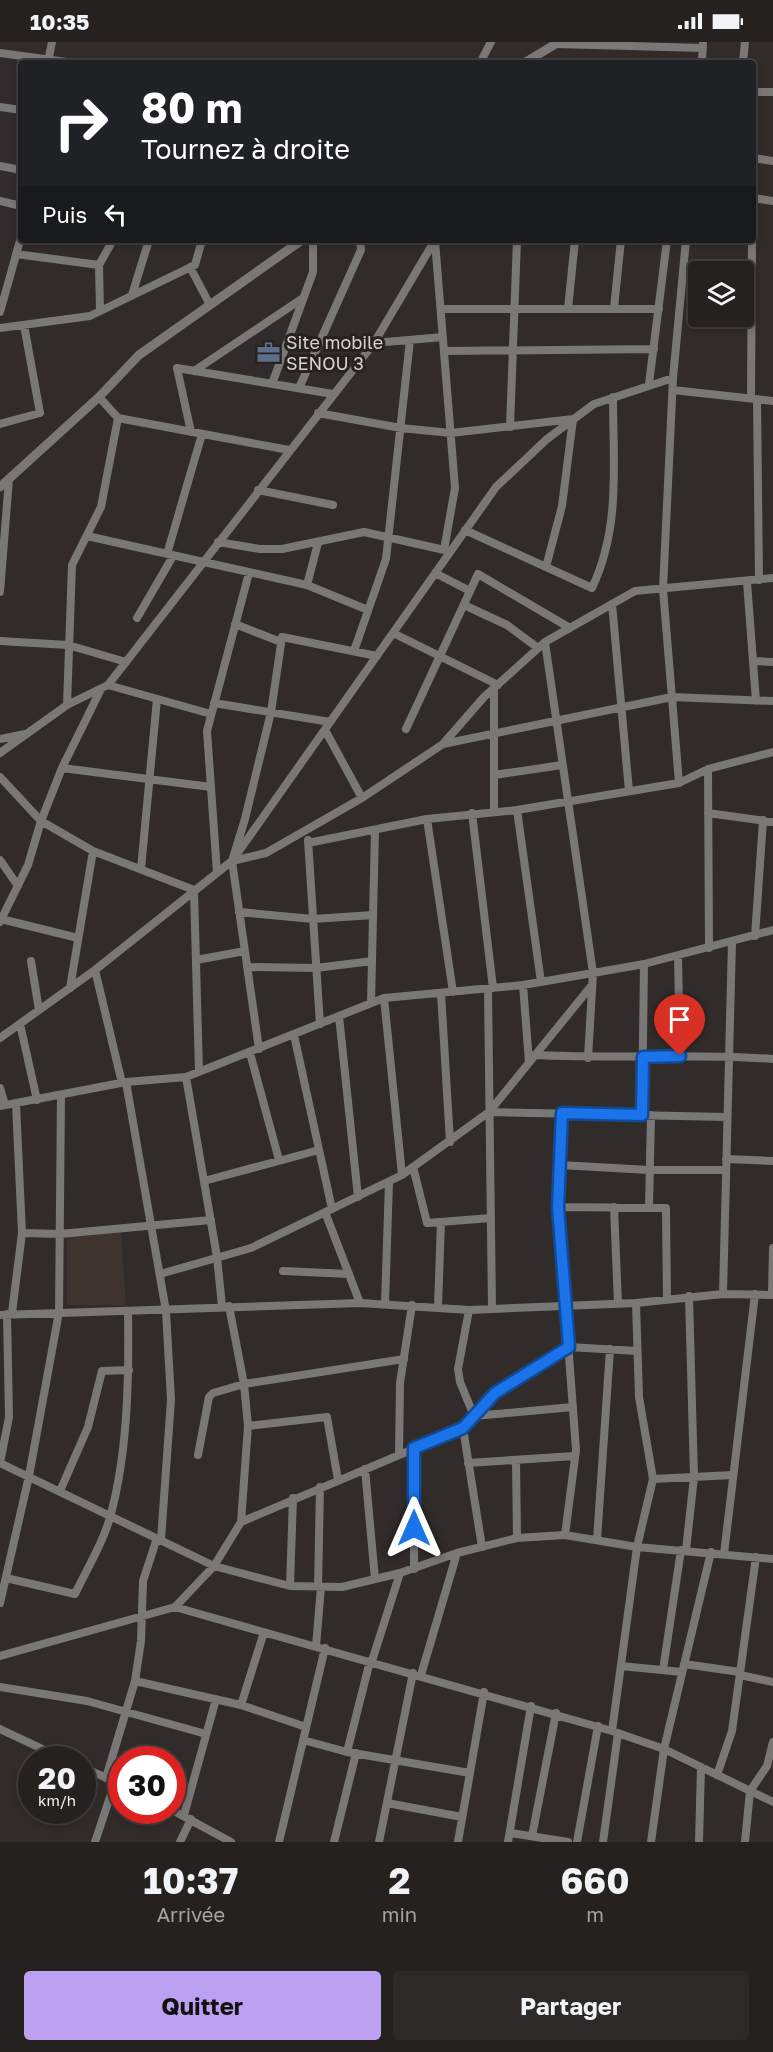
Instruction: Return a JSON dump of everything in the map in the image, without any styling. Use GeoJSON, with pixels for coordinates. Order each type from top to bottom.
{"type":"FeatureCollection","features":[{"type":"Feature","properties":{"kind":"street"},"geometry":{"type":"LineString","coordinates":[[49,57],[52,42]]}},
{"type":"Feature","properties":{"kind":"street"},"geometry":{"type":"LineString","coordinates":[[481,60],[490,42]]}},
{"type":"Feature","properties":{"kind":"street"},"geometry":{"type":"LineString","coordinates":[[744,60],[745,42]]}},
{"type":"Feature","properties":{"kind":"street"},"geometry":{"type":"LineString","coordinates":[[530,60],[554,43],[703,45],[702,60]]}},
{"type":"Feature","properties":{"kind":"street"},"geometry":{"type":"LineString","coordinates":[[0,53],[62,60]]}},
{"type":"Feature","properties":{"kind":"street"},"geometry":{"type":"LineString","coordinates":[[756,92],[773,92]]}},
{"type":"Feature","properties":{"kind":"street"},"geometry":{"type":"LineString","coordinates":[[0,107],[18,110]]}},
{"type":"Feature","properties":{"kind":"street"},"geometry":{"type":"LineString","coordinates":[[756,158],[773,161]]}},
{"type":"Feature","properties":{"kind":"street"},"geometry":{"type":"LineString","coordinates":[[0,166],[18,169]]}},
{"type":"Feature","properties":{"kind":"street"},"geometry":{"type":"LineString","coordinates":[[756,198],[773,201]]}},
{"type":"Feature","properties":{"kind":"street"},"geometry":{"type":"LineString","coordinates":[[0,201],[18,205]]}},
{"type":"Feature","properties":{"kind":"street"},"geometry":{"type":"LineString","coordinates":[[0,312],[19,243]]}},
{"type":"Feature","properties":{"kind":"street"},"geometry":{"type":"LineString","coordinates":[[100,311],[99,265],[111,243]]}},
{"type":"Feature","properties":{"kind":"street"},"geometry":{"type":"LineString","coordinates":[[132,295],[148,243]]}},
{"type":"Feature","properties":{"kind":"street"},"geometry":{"type":"LineString","coordinates":[[0,328],[90,316],[195,265],[201,243]]}},
{"type":"Feature","properties":{"kind":"street"},"geometry":{"type":"LineString","coordinates":[[0,487],[99,397],[139,355],[298,243]]}},
{"type":"Feature","properties":{"kind":"street"},"geometry":{"type":"LineString","coordinates":[[272,384],[313,272],[313,243]]}},
{"type":"Feature","properties":{"kind":"street"},"geometry":{"type":"LineString","coordinates":[[299,388],[361,250],[360,243]]}},
{"type":"Feature","properties":{"kind":"street"},"geometry":{"type":"LineString","coordinates":[[78,938],[1,921],[28,866],[41,820],[62,768],[104,687],[126,662],[374,343],[433,243]]}},
{"type":"Feature","properties":{"kind":"street"},"geometry":{"type":"LineString","coordinates":[[435,243],[455,488],[448,550]]}},
{"type":"Feature","properties":{"kind":"street"},"geometry":{"type":"LineString","coordinates":[[510,427],[517,243]]}},
{"type":"Feature","properties":{"kind":"street"},"geometry":{"type":"LineString","coordinates":[[568,309],[575,243]]}},
{"type":"Feature","properties":{"kind":"street"},"geometry":{"type":"LineString","coordinates":[[614,309],[621,243]]}},
{"type":"Feature","properties":{"kind":"street"},"geometry":{"type":"LineString","coordinates":[[650,384],[667,243]]}},
{"type":"Feature","properties":{"kind":"street"},"geometry":{"type":"LineString","coordinates":[[679,783],[663,589],[673,378],[686,243]]}},
{"type":"Feature","properties":{"kind":"street"},"geometry":{"type":"LineString","coordinates":[[752,243],[759,580]]}},
{"type":"Feature","properties":{"kind":"street"},"geometry":{"type":"LineString","coordinates":[[16,254],[99,265]]}},
{"type":"Feature","properties":{"kind":"street"},"geometry":{"type":"LineString","coordinates":[[190,267],[210,305]]}},
{"type":"Feature","properties":{"kind":"street"},"geometry":{"type":"LineString","coordinates":[[194,371],[303,298]]}},
{"type":"Feature","properties":{"kind":"street"},"geometry":{"type":"LineString","coordinates":[[441,309],[659,309]]}},
{"type":"Feature","properties":{"kind":"street"},"geometry":{"type":"LineString","coordinates":[[0,424],[40,414],[24,325]]}},
{"type":"Feature","properties":{"kind":"street"},"geometry":{"type":"LineString","coordinates":[[374,343],[443,338]]}},
{"type":"Feature","properties":{"kind":"street"},"geometry":{"type":"LineString","coordinates":[[354,651],[386,559],[410,340]]}},
{"type":"Feature","properties":{"kind":"street"},"geometry":{"type":"LineString","coordinates":[[444,351],[654,349]]}},
{"type":"Feature","properties":{"kind":"street"},"geometry":{"type":"LineString","coordinates":[[191,432],[177,368],[333,394]]}},
{"type":"Feature","properties":{"kind":"street"},"geometry":{"type":"LineString","coordinates":[[0,1038],[95,970],[232,861],[435,573],[448,550],[496,487],[547,439],[594,404],[673,378]]}},
{"type":"Feature","properties":{"kind":"street"},"geometry":{"type":"LineString","coordinates":[[673,390],[773,401]]}},
{"type":"Feature","properties":{"kind":"street"},"geometry":{"type":"LineString","coordinates":[[99,397],[118,418],[289,450]]}},
{"type":"Feature","properties":{"kind":"street"},"geometry":{"type":"LineString","coordinates":[[465,530],[592,588],[605,561],[612,529],[613,397]]}},
{"type":"Feature","properties":{"kind":"street"},"geometry":{"type":"LineString","coordinates":[[318,413],[400,428],[451,433],[573,420]]}},
{"type":"Feature","properties":{"kind":"street"},"geometry":{"type":"LineString","coordinates":[[67,705],[72,565],[101,507],[118,418]]}},
{"type":"Feature","properties":{"kind":"street"},"geometry":{"type":"LineString","coordinates":[[546,567],[562,506],[573,420]]}},
{"type":"Feature","properties":{"kind":"street"},"geometry":{"type":"LineString","coordinates":[[137,618],[170,555],[202,434]]}},
{"type":"Feature","properties":{"kind":"street"},"geometry":{"type":"LineString","coordinates":[[0,592],[9,479]]}},
{"type":"Feature","properties":{"kind":"street"},"geometry":{"type":"LineString","coordinates":[[258,490],[333,505]]}},
{"type":"Feature","properties":{"kind":"street"},"geometry":{"type":"LineString","coordinates":[[218,543],[260,549],[318,543],[364,532],[448,550]]}},
{"type":"Feature","properties":{"kind":"street"},"geometry":{"type":"LineString","coordinates":[[87,536],[307,585],[368,610]]}},
{"type":"Feature","properties":{"kind":"street"},"geometry":{"type":"LineString","coordinates":[[307,585],[318,543]]}},
{"type":"Feature","properties":{"kind":"street"},"geometry":{"type":"LineString","coordinates":[[217,873],[207,731],[249,573]]}},
{"type":"Feature","properties":{"kind":"street"},"geometry":{"type":"LineString","coordinates":[[435,573],[470,591]]}},
{"type":"Feature","properties":{"kind":"street"},"geometry":{"type":"LineString","coordinates":[[406,729],[478,574],[570,628]]}},
{"type":"Feature","properties":{"kind":"street"},"geometry":{"type":"LineString","coordinates":[[232,861],[266,854],[362,798],[443,744],[496,686],[545,642],[635,591],[773,578]]}},
{"type":"Feature","properties":{"kind":"street"},"geometry":{"type":"LineString","coordinates":[[747,582],[756,701]]}},
{"type":"Feature","properties":{"kind":"street"},"geometry":{"type":"LineString","coordinates":[[612,604],[629,791]]}},
{"type":"Feature","properties":{"kind":"street"},"geometry":{"type":"LineString","coordinates":[[464,605],[507,625],[538,648]]}},
{"type":"Feature","properties":{"kind":"street"},"geometry":{"type":"LineString","coordinates":[[236,624],[281,642]]}},
{"type":"Feature","properties":{"kind":"street"},"geometry":{"type":"LineString","coordinates":[[393,633],[496,686]]}},
{"type":"Feature","properties":{"kind":"street"},"geometry":{"type":"LineString","coordinates":[[259,1049],[232,861],[245,819],[271,712],[282,637],[377,656]]}},
{"type":"Feature","properties":{"kind":"street"},"geometry":{"type":"LineString","coordinates":[[0,641],[68,645],[126,662]]}},
{"type":"Feature","properties":{"kind":"street"},"geometry":{"type":"LineString","coordinates":[[545,642],[557,719],[566,801],[593,974],[588,1058]]}},
{"type":"Feature","properties":{"kind":"street"},"geometry":{"type":"LineString","coordinates":[[753,661],[773,662]]}},
{"type":"Feature","properties":{"kind":"street"},"geometry":{"type":"LineString","coordinates":[[494,812],[496,686]]}},
{"type":"Feature","properties":{"kind":"street"},"geometry":{"type":"LineString","coordinates":[[0,753],[67,705],[104,687],[211,714]]}},
{"type":"Feature","properties":{"kind":"street"},"geometry":{"type":"LineString","coordinates":[[443,744],[557,719],[672,698],[773,701]]}},
{"type":"Feature","properties":{"kind":"street"},"geometry":{"type":"LineString","coordinates":[[141,870],[158,699]]}},
{"type":"Feature","properties":{"kind":"street"},"geometry":{"type":"LineString","coordinates":[[214,703],[330,722]]}},
{"type":"Feature","properties":{"kind":"street"},"geometry":{"type":"LineString","coordinates":[[325,730],[362,798]]}},
{"type":"Feature","properties":{"kind":"street"},"geometry":{"type":"LineString","coordinates":[[0,739],[28,733]]}},
{"type":"Feature","properties":{"kind":"street"},"geometry":{"type":"LineString","coordinates":[[308,843],[427,819],[517,810],[679,783],[708,769],[773,752]]}},
{"type":"Feature","properties":{"kind":"street"},"geometry":{"type":"LineString","coordinates":[[494,775],[562,765]]}},
{"type":"Feature","properties":{"kind":"street"},"geometry":{"type":"LineString","coordinates":[[62,768],[211,787]]}},
{"type":"Feature","properties":{"kind":"street"},"geometry":{"type":"LineString","coordinates":[[708,769],[709,948]]}},
{"type":"Feature","properties":{"kind":"street"},"geometry":{"type":"LineString","coordinates":[[0,777],[41,820],[93,851],[194,890]]}},
{"type":"Feature","properties":{"kind":"street"},"geometry":{"type":"LineString","coordinates":[[517,810],[541,982]]}},
{"type":"Feature","properties":{"kind":"street"},"geometry":{"type":"LineString","coordinates":[[472,813],[490,988],[492,1308]]}},
{"type":"Feature","properties":{"kind":"street"},"geometry":{"type":"LineString","coordinates":[[708,813],[773,822]]}},
{"type":"Feature","properties":{"kind":"street"},"geometry":{"type":"LineString","coordinates":[[427,819],[453,992]]}},
{"type":"Feature","properties":{"kind":"street"},"geometry":{"type":"LineString","coordinates":[[755,936],[763,820]]}},
{"type":"Feature","properties":{"kind":"street"},"geometry":{"type":"LineString","coordinates":[[307,830],[320,1024]]}},
{"type":"Feature","properties":{"kind":"street"},"geometry":{"type":"LineString","coordinates":[[371,1003],[375,830]]}},
{"type":"Feature","properties":{"kind":"street"},"geometry":{"type":"LineString","coordinates":[[70,988],[93,851]]}},
{"type":"Feature","properties":{"kind":"street"},"geometry":{"type":"LineString","coordinates":[[0,860],[18,886]]}},
{"type":"Feature","properties":{"kind":"street"},"geometry":{"type":"LineString","coordinates":[[194,890],[199,1072]]}},
{"type":"Feature","properties":{"kind":"street"},"geometry":{"type":"LineString","coordinates":[[239,912],[313,919],[373,915]]}},
{"type":"Feature","properties":{"kind":"street"},"geometry":{"type":"LineString","coordinates":[[0,1088],[2,1106],[124,1082],[186,1077],[384,998],[523,986],[593,974],[678,956],[773,930]]}},
{"type":"Feature","properties":{"kind":"street"},"geometry":{"type":"LineString","coordinates":[[723,1294],[732,942]]}},
{"type":"Feature","properties":{"kind":"street"},"geometry":{"type":"LineString","coordinates":[[196,960],[245,951]]}},
{"type":"Feature","properties":{"kind":"street"},"geometry":{"type":"LineString","coordinates":[[678,956],[680,1056]]}},
{"type":"Feature","properties":{"kind":"street"},"geometry":{"type":"LineString","coordinates":[[31,961],[39,1010]]}},
{"type":"Feature","properties":{"kind":"street"},"geometry":{"type":"LineString","coordinates":[[247,967],[316,968],[372,961]]}},
{"type":"Feature","properties":{"kind":"street"},"geometry":{"type":"LineString","coordinates":[[644,964],[643,1057],[650,1170],[649,1208]]}},
{"type":"Feature","properties":{"kind":"street"},"geometry":{"type":"LineString","coordinates":[[95,970],[124,1082],[152,1226],[166,1311],[171,1400],[159,1539],[143,1581],[135,1681],[106,1778],[96,1773]]}},
{"type":"Feature","properties":{"kind":"street"},"geometry":{"type":"LineString","coordinates":[[160,1274],[251,1248],[402,1175],[489,1112],[592,985]]}},
{"type":"Feature","properties":{"kind":"street"},"geometry":{"type":"LineString","coordinates":[[523,986],[531,1058]]}},
{"type":"Feature","properties":{"kind":"street"},"geometry":{"type":"LineString","coordinates":[[441,993],[450,1142]]}},
{"type":"Feature","properties":{"kind":"street"},"geometry":{"type":"LineString","coordinates":[[384,998],[402,1175]]}},
{"type":"Feature","properties":{"kind":"street"},"geometry":{"type":"LineString","coordinates":[[339,1016],[358,1197]]}},
{"type":"Feature","properties":{"kind":"street"},"geometry":{"type":"LineString","coordinates":[[20,1024],[37,1100]]}},
{"type":"Feature","properties":{"kind":"street"},"geometry":{"type":"LineString","coordinates":[[294,1035],[319,1150],[328,1211],[360,1303]]}},
{"type":"Feature","properties":{"kind":"street"},"geometry":{"type":"LineString","coordinates":[[250,1053],[279,1160]]}},
{"type":"Feature","properties":{"kind":"street"},"geometry":{"type":"LineString","coordinates":[[531,1058],[729,1056],[773,1059]]}},
{"type":"Feature","properties":{"kind":"street"},"geometry":{"type":"LineString","coordinates":[[175,1607],[214,1566],[241,1522],[248,1426],[244,1384],[226,1306],[186,1077]]}},
{"type":"Feature","properties":{"kind":"street"},"geometry":{"type":"LineString","coordinates":[[0,1603],[29,1476],[59,1312],[61,1095]]}},
{"type":"Feature","properties":{"kind":"street"},"geometry":{"type":"LineString","coordinates":[[16,1104],[22,1233],[6,1314],[9,1417],[0,1463],[214,1566],[290,1586],[342,1587],[375,1580],[457,1553],[517,1538],[565,1535],[637,1547],[773,1559]]}},
{"type":"Feature","properties":{"kind":"street"},"geometry":{"type":"LineString","coordinates":[[489,1112],[727,1117]]}},
{"type":"Feature","properties":{"kind":"street"},"geometry":{"type":"LineString","coordinates":[[562,1113],[558,1207],[567,1304],[575,1456],[565,1535]]}},
{"type":"Feature","properties":{"kind":"street"},"geometry":{"type":"LineString","coordinates":[[204,1181],[319,1150]]}},
{"type":"Feature","properties":{"kind":"street"},"geometry":{"type":"LineString","coordinates":[[726,1160],[773,1161]]}},
{"type":"Feature","properties":{"kind":"street"},"geometry":{"type":"LineString","coordinates":[[560,1165],[650,1170],[726,1170]]}},
{"type":"Feature","properties":{"kind":"street"},"geometry":{"type":"LineString","coordinates":[[413,1167],[427,1223],[491,1218]]}},
{"type":"Feature","properties":{"kind":"street"},"geometry":{"type":"LineString","coordinates":[[384,1304],[389,1182]]}},
{"type":"Feature","properties":{"kind":"street"},"geometry":{"type":"LineString","coordinates":[[558,1207],[666,1208],[667,1299]]}},
{"type":"Feature","properties":{"kind":"street"},"geometry":{"type":"LineString","coordinates":[[614,1207],[618,1303]]}},
{"type":"Feature","properties":{"kind":"street"},"geometry":{"type":"LineString","coordinates":[[22,1233],[60,1234],[210,1221]]}},
{"type":"Feature","properties":{"kind":"street"},"geometry":{"type":"LineString","coordinates":[[438,1307],[441,1222]]}},
{"type":"Feature","properties":{"kind":"street"},"geometry":{"type":"LineString","coordinates":[[6,1314],[166,1311],[226,1306],[360,1303],[469,1310],[567,1304],[636,1303],[723,1294],[772,1294],[773,1248]]}},
{"type":"Feature","properties":{"kind":"street"},"geometry":{"type":"LineString","coordinates":[[283,1271],[349,1274]]}},
{"type":"Feature","properties":{"kind":"street"},"geometry":{"type":"LineString","coordinates":[[724,1554],[755,1294]]}},
{"type":"Feature","properties":{"kind":"street"},"geometry":{"type":"LineString","coordinates":[[663,1670],[694,1477],[690,1296]]}},
{"type":"Feature","properties":{"kind":"street"},"geometry":{"type":"LineString","coordinates":[[603,1842],[621,1666],[637,1547],[653,1479],[639,1397],[636,1303]]}},
{"type":"Feature","properties":{"kind":"street"},"geometry":{"type":"LineString","coordinates":[[399,1454],[400,1383],[412,1305]]}},
{"type":"Feature","properties":{"kind":"street"},"geometry":{"type":"LineString","coordinates":[[469,1310],[458,1369],[460,1382],[474,1416]]}},
{"type":"Feature","properties":{"kind":"street"},"geometry":{"type":"LineString","coordinates":[[6,1578],[75,1594],[111,1516],[121,1460],[129,1370],[128,1311]]}},
{"type":"Feature","properties":{"kind":"street"},"geometry":{"type":"LineString","coordinates":[[241,1522],[292,1498],[463,1428],[495,1393],[569,1347],[637,1351]]}},
{"type":"Feature","properties":{"kind":"street"},"geometry":{"type":"LineString","coordinates":[[597,1540],[610,1349]]}},
{"type":"Feature","properties":{"kind":"street"},"geometry":{"type":"LineString","coordinates":[[198,1455],[209,1396],[244,1384],[404,1359]]}},
{"type":"Feature","properties":{"kind":"street"},"geometry":{"type":"LineString","coordinates":[[60,1491],[88,1427],[102,1371],[129,1370]]}},
{"type":"Feature","properties":{"kind":"street"},"geometry":{"type":"LineString","coordinates":[[474,1416],[573,1407]]}},
{"type":"Feature","properties":{"kind":"street"},"geometry":{"type":"LineString","coordinates":[[248,1426],[327,1417],[338,1480]]}},
{"type":"Feature","properties":{"kind":"street"},"geometry":{"type":"LineString","coordinates":[[463,1428],[482,1547]]}},
{"type":"Feature","properties":{"kind":"street"},"geometry":{"type":"LineString","coordinates":[[414,1448],[414,1569]]}},
{"type":"Feature","properties":{"kind":"street"},"geometry":{"type":"LineString","coordinates":[[468,1463],[575,1456]]}},
{"type":"Feature","properties":{"kind":"street"},"geometry":{"type":"LineString","coordinates":[[516,1460],[517,1538]]}},
{"type":"Feature","properties":{"kind":"street"},"geometry":{"type":"LineString","coordinates":[[365,1469],[375,1580]]}},
{"type":"Feature","properties":{"kind":"street"},"geometry":{"type":"LineString","coordinates":[[653,1479],[733,1475]]}},
{"type":"Feature","properties":{"kind":"street"},"geometry":{"type":"LineString","coordinates":[[316,1646],[320,1587],[320,1487]]}},
{"type":"Feature","properties":{"kind":"street"},"geometry":{"type":"LineString","coordinates":[[290,1586],[292,1498]]}},
{"type":"Feature","properties":{"kind":"street"},"geometry":{"type":"LineString","coordinates":[[651,1842],[664,1749],[711,1552]]}},
{"type":"Feature","properties":{"kind":"street"},"geometry":{"type":"LineString","coordinates":[[380,1842],[396,1760],[417,1674],[457,1553]]}},
{"type":"Feature","properties":{"kind":"street"},"geometry":{"type":"LineString","coordinates":[[717,1775],[732,1731],[756,1557]]}},
{"type":"Feature","properties":{"kind":"street"},"geometry":{"type":"LineString","coordinates":[[347,1752],[371,1661],[400,1573]]}},
{"type":"Feature","properties":{"kind":"street"},"geometry":{"type":"LineString","coordinates":[[0,1656],[175,1607],[484,1692],[598,1726],[664,1749],[773,1802]]}},
{"type":"Feature","properties":{"kind":"street"},"geometry":{"type":"LineString","coordinates":[[242,1705],[264,1632]]}},
{"type":"Feature","properties":{"kind":"street"},"geometry":{"type":"LineString","coordinates":[[279,1842],[325,1648]]}},
{"type":"Feature","properties":{"kind":"street"},"geometry":{"type":"LineString","coordinates":[[621,1666],[740,1673],[773,1682]]}},
{"type":"Feature","properties":{"kind":"street"},"geometry":{"type":"LineString","coordinates":[[135,1681],[242,1705],[306,1727]]}},
{"type":"Feature","properties":{"kind":"street"},"geometry":{"type":"LineString","coordinates":[[0,1687],[87,1701],[127,1714],[206,1734]]}},
{"type":"Feature","properties":{"kind":"street"},"geometry":{"type":"LineString","coordinates":[[458,1842],[484,1692]]}},
{"type":"Feature","properties":{"kind":"street"},"geometry":{"type":"LineString","coordinates":[[180,1842],[216,1699]]}},
{"type":"Feature","properties":{"kind":"street"},"geometry":{"type":"LineString","coordinates":[[508,1842],[531,1706]]}},
{"type":"Feature","properties":{"kind":"street"},"geometry":{"type":"LineString","coordinates":[[532,1836],[556,1713]]}},
{"type":"Feature","properties":{"kind":"street"},"geometry":{"type":"LineString","coordinates":[[577,1842],[598,1726]]}},
{"type":"Feature","properties":{"kind":"street"},"geometry":{"type":"LineString","coordinates":[[0,1729],[36,1746]]}},
{"type":"Feature","properties":{"kind":"street"},"geometry":{"type":"LineString","coordinates":[[303,1740],[347,1752],[470,1773]]}},
{"type":"Feature","properties":{"kind":"street"},"geometry":{"type":"LineString","coordinates":[[745,1842],[750,1791],[766,1766],[772,1747]]}},
{"type":"Feature","properties":{"kind":"street"},"geometry":{"type":"LineString","coordinates":[[334,1842],[356,1753]]}},
{"type":"Feature","properties":{"kind":"street"},"geometry":{"type":"LineString","coordinates":[[699,1842],[701,1767]]}},
{"type":"Feature","properties":{"kind":"street"},"geometry":{"type":"LineString","coordinates":[[387,1803],[462,1817]]}},
{"type":"Feature","properties":{"kind":"street"},"geometry":{"type":"LineString","coordinates":[[95,1842],[108,1809]]}},
{"type":"Feature","properties":{"kind":"street"},"geometry":{"type":"LineString","coordinates":[[187,1817],[231,1842]]}},
{"type":"Feature","properties":{"kind":"street"},"geometry":{"type":"LineString","coordinates":[[511,1833],[568,1842]]}},
{"type":"Feature","properties":{"kind":"shaded area"},"geometry":{"type":"Polygon","coordinates":[[[121,1231],[126,1305],[67,1305],[67,1235],[121,1231]]]}},
{"type":"Feature","properties":{"kind":"place","name":"Site mobile SENOU 3"},"geometry":{"type":"Point","coordinates":[268,353]}},
{"type":"Feature","properties":{"kind":"route"},"geometry":{"type":"LineString","coordinates":[[414,1528],[414,1448],[463,1428],[495,1393],[569,1347],[558,1207],[562,1113],[642,1115],[643,1057],[680,1056]]}}]}
